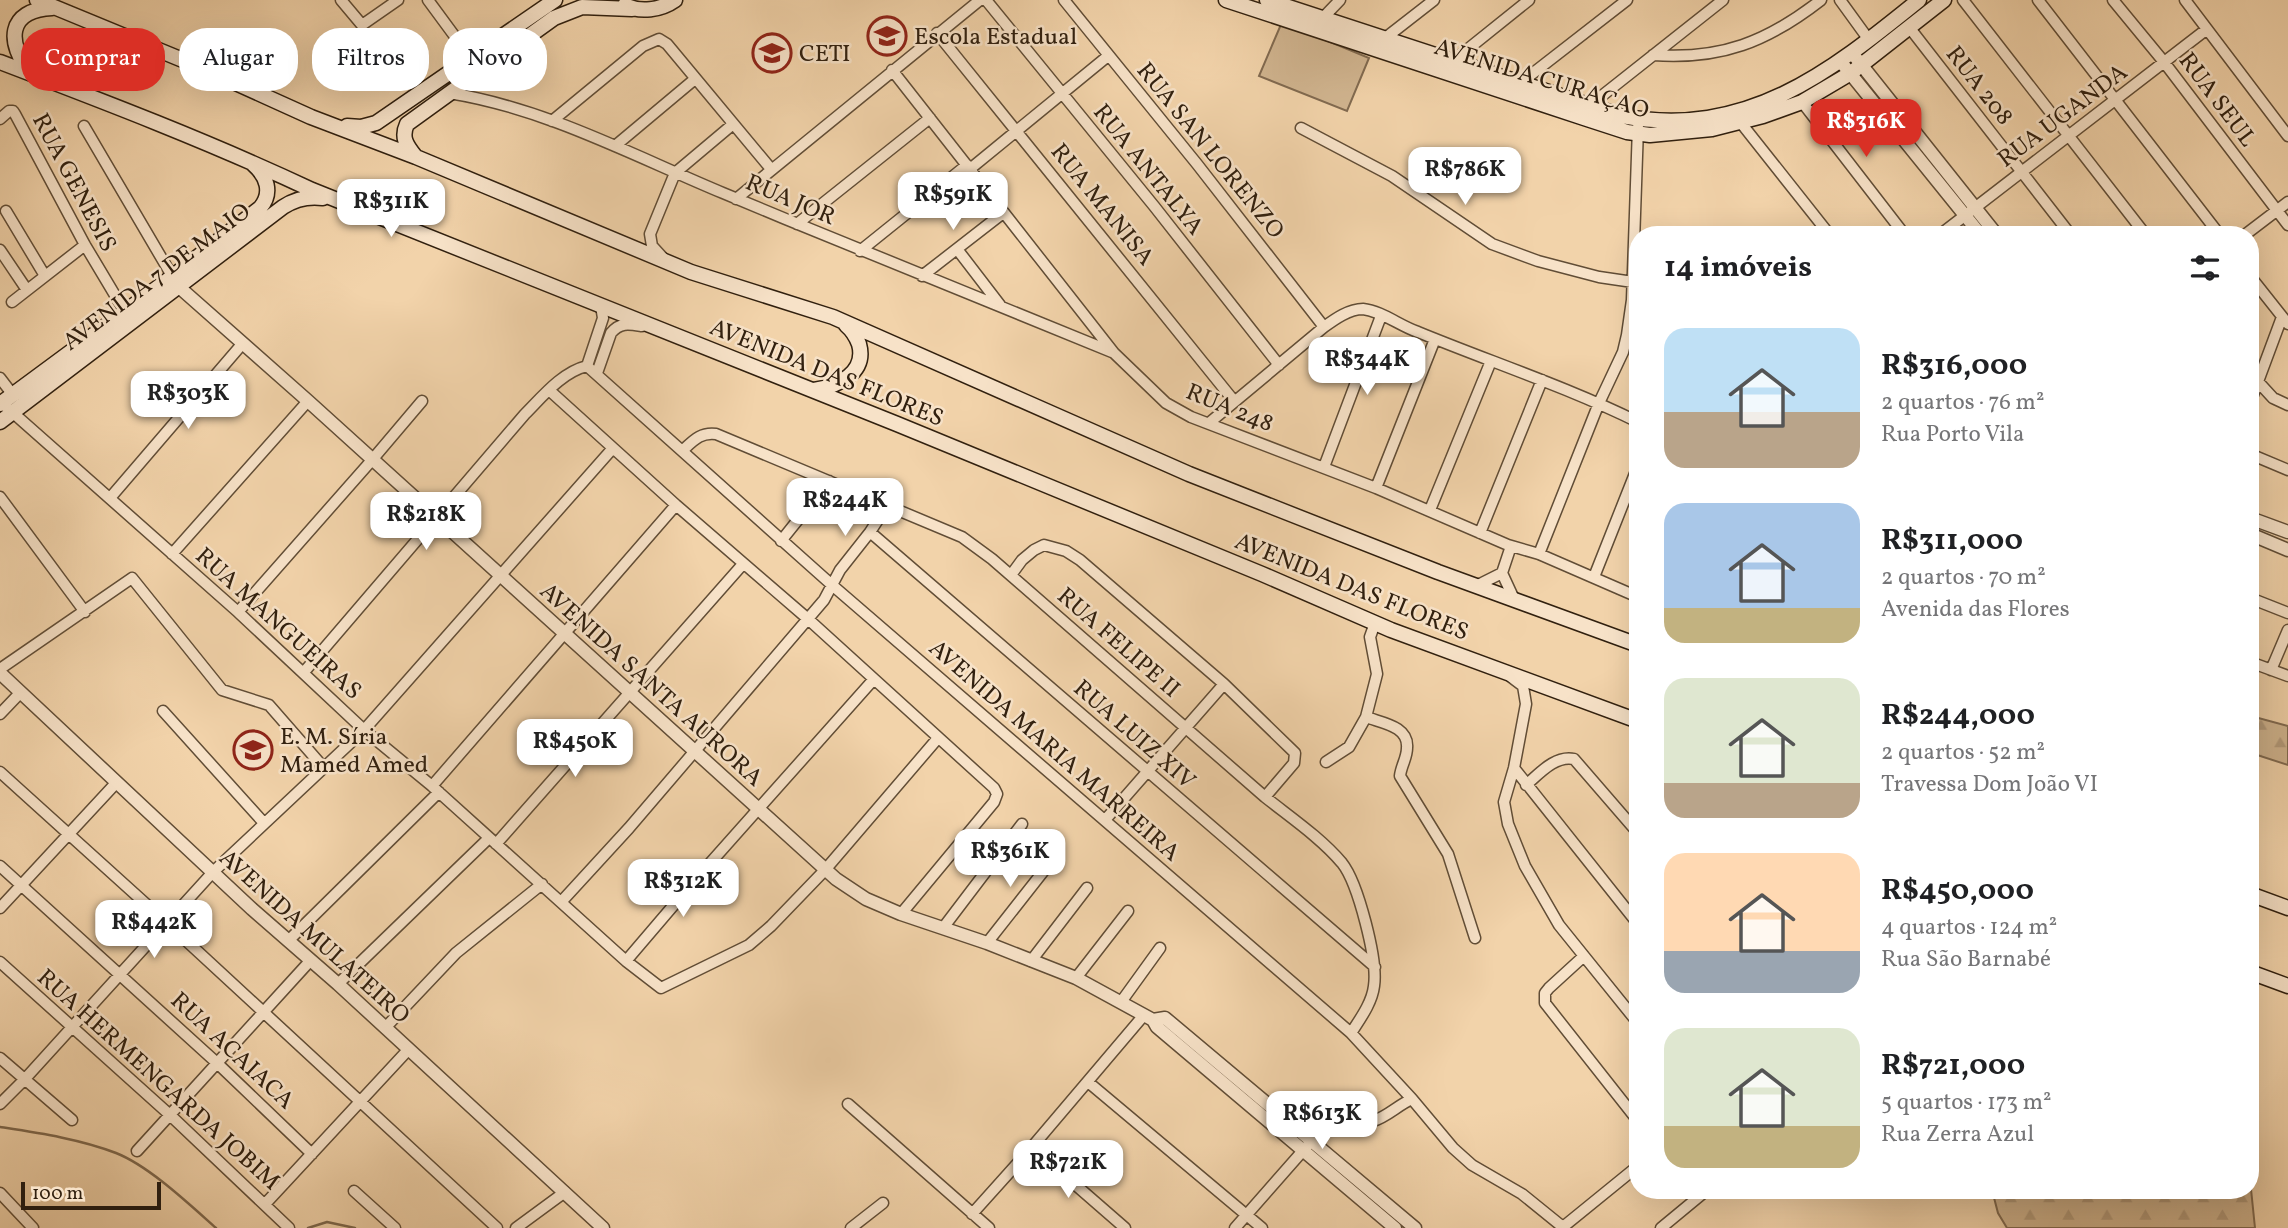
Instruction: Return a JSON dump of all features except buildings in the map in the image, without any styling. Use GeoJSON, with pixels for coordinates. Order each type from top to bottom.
{"type":"FeatureCollection","features":[{"type":"Feature","properties":{"kind":"main road","name":"AVENIDA DAS FLORES"},"geometry":{"type":"LineString","coordinates":[[37,0],[207,69],[312,117],[416,157],[668,262],[741,289],[833,317],[1189,474],[1476,586],[1629,642]]}},
{"type":"Feature","properties":{"kind":"main road"},"geometry":{"type":"LineString","coordinates":[[513,28],[555,0]]}},
{"type":"Feature","properties":{"kind":"main road"},"geometry":{"type":"LineString","coordinates":[[614,0],[632,9]]}},
{"type":"Feature","properties":{"kind":"main road"},"geometry":{"type":"LineString","coordinates":[[416,157],[407,146],[404,130],[408,124],[554,18],[582,7],[651,9],[675,0]]}},
{"type":"Feature","properties":{"kind":"main road","name":"AVENIDA CURAÇAO"},"geometry":{"type":"LineString","coordinates":[[1226,0],[1384,39],[1519,84],[1638,119],[1686,120],[1733,112],[1786,93],[1852,63],[1869,40],[1919,0]]}},
{"type":"Feature","properties":{"kind":"main road","name":"AVENIDA CURAÇAO"},"geometry":{"type":"LineString","coordinates":[[1267,0],[1317,24],[1637,134],[1650,135],[1688,132],[1741,122],[1802,102],[1852,63],[1909,27],[1944,0]]}},
{"type":"Feature","properties":{"kind":"main road"},"geometry":{"type":"LineString","coordinates":[[21,59],[16,52],[13,33],[22,18],[30,12],[57,8]]}},
{"type":"Feature","properties":{"kind":"main road","name":"AVENIDA DAS FLORES"},"geometry":{"type":"LineString","coordinates":[[0,62],[21,70]]}},
{"type":"Feature","properties":{"kind":"main road"},"geometry":{"type":"LineString","coordinates":[[312,117],[353,127],[376,123],[443,76]]}},
{"type":"Feature","properties":{"kind":"main road","name":"AVENIDA DAS FLORES"},"geometry":{"type":"LineString","coordinates":[[75,91],[247,159],[312,190],[671,332],[1375,623],[1629,718]]}},
{"type":"Feature","properties":{"kind":"main road","name":"AVENIDA 7 DE MAIO"},"geometry":{"type":"LineString","coordinates":[[0,422],[7,404],[125,312],[176,282],[264,203],[267,189],[264,176],[247,159]]}},
{"type":"Feature","properties":{"kind":"main road","name":"AVENIDA 7 DE MAIO"},"geometry":{"type":"LineString","coordinates":[[7,404],[291,202],[315,197],[350,204]]}},
{"type":"Feature","properties":{"kind":"main road"},"geometry":{"type":"LineString","coordinates":[[812,390],[830,387],[845,380],[859,366],[861,353],[858,340],[851,329],[833,317]]}},
{"type":"Feature","properties":{"kind":"main road"},"geometry":{"type":"LineString","coordinates":[[2259,897],[2288,908]]}},
{"type":"Feature","properties":{"kind":"main road"},"geometry":{"type":"LineString","coordinates":[[2259,975],[2288,986]]}},
{"type":"Feature","properties":{"kind":"street"},"geometry":{"type":"LineString","coordinates":[[341,0],[362,25],[398,0]]}},
{"type":"Feature","properties":{"kind":"street"},"geometry":{"type":"LineString","coordinates":[[428,0],[449,28]]}},
{"type":"Feature","properties":{"kind":"street"},"geometry":{"type":"LineString","coordinates":[[736,199],[980,0]]}},
{"type":"Feature","properties":{"kind":"street","name":"RUA ANTALYA"},"geometry":{"type":"LineString","coordinates":[[986,0],[1279,365]]}},
{"type":"Feature","properties":{"kind":"street","name":"RUA SAN LORENZO"},"geometry":{"type":"LineString","coordinates":[[1064,0],[1197,163],[1324,327]]}},
{"type":"Feature","properties":{"kind":"street"},"geometry":{"type":"LineString","coordinates":[[1317,24],[1340,0]]}},
{"type":"Feature","properties":{"kind":"street"},"geometry":{"type":"LineString","coordinates":[[1384,39],[1434,0]]}},
{"type":"Feature","properties":{"kind":"street"},"geometry":{"type":"LineString","coordinates":[[1453,61],[1529,0]]}},
{"type":"Feature","properties":{"kind":"street"},"geometry":{"type":"LineString","coordinates":[[1519,84],[1627,0]]}},
{"type":"Feature","properties":{"kind":"street"},"geometry":{"type":"LineString","coordinates":[[1589,106],[1723,0]]}},
{"type":"Feature","properties":{"kind":"street"},"geometry":{"type":"LineString","coordinates":[[1653,55],[1681,57],[1735,49],[1769,36],[1821,0]]}},
{"type":"Feature","properties":{"kind":"street"},"geometry":{"type":"LineString","coordinates":[[1840,0],[1869,40]]}},
{"type":"Feature","properties":{"kind":"street"},"geometry":{"type":"LineString","coordinates":[[1963,0],[2139,226]]}},
{"type":"Feature","properties":{"kind":"street"},"geometry":{"type":"LineString","coordinates":[[2038,0],[2213,226]]}},
{"type":"Feature","properties":{"kind":"street","name":"RUA SEUL"},"geometry":{"type":"LineString","coordinates":[[2113,0],[2164,62],[2288,225]]}},
{"type":"Feature","properties":{"kind":"street"},"geometry":{"type":"LineString","coordinates":[[2185,0],[2288,136]]}},
{"type":"Feature","properties":{"kind":"street","name":"RUA 208"},"geometry":{"type":"LineString","coordinates":[[1909,27],[2064,226]]}},
{"type":"Feature","properties":{"kind":"street","name":"RUA UGANDA"},"geometry":{"type":"LineString","coordinates":[[1950,226],[1970,207],[2070,137],[2207,29]]}},
{"type":"Feature","properties":{"kind":"street","name":"RUA MANISA"},"geometry":{"type":"LineString","coordinates":[[937,33],[1234,401]]}},
{"type":"Feature","properties":{"kind":"street"},"geometry":{"type":"LineString","coordinates":[[552,121],[643,46],[655,40],[663,40],[771,170]]}},
{"type":"Feature","properties":{"kind":"street"},"geometry":{"type":"LineString","coordinates":[[860,251],[1016,131],[1108,55]]}},
{"type":"Feature","properties":{"kind":"street"},"geometry":{"type":"LineString","coordinates":[[1852,63],[1988,226]]}},
{"type":"Feature","properties":{"kind":"street","name":"RUA 248"},"geometry":{"type":"LineString","coordinates":[[892,70],[1114,353],[1166,403],[1184,414],[1324,467],[1629,593]]}},
{"type":"Feature","properties":{"kind":"street"},"geometry":{"type":"LineString","coordinates":[[615,146],[695,79]]}},
{"type":"Feature","properties":{"kind":"street","name":"RUA JOR"},"geometry":{"type":"LineString","coordinates":[[449,93],[481,99],[552,121],[860,251],[1114,353]]}},
{"type":"Feature","properties":{"kind":"street"},"geometry":{"type":"LineString","coordinates":[[1802,102],[1898,226]]}},
{"type":"Feature","properties":{"kind":"street","name":"RUA GENESIS"},"geometry":{"type":"LineString","coordinates":[[4,115],[13,111],[15,114],[85,245],[125,312]]}},
{"type":"Feature","properties":{"kind":"street"},"geometry":{"type":"LineString","coordinates":[[797,224],[930,118]]}},
{"type":"Feature","properties":{"kind":"street"},"geometry":{"type":"LineString","coordinates":[[1636,226],[1638,119]]}},
{"type":"Feature","properties":{"kind":"street"},"geometry":{"type":"LineString","coordinates":[[1741,122],[1823,226]]}},
{"type":"Feature","properties":{"kind":"street"},"geometry":{"type":"LineString","coordinates":[[668,262],[656,252],[650,234],[675,173],[733,125]]}},
{"type":"Feature","properties":{"kind":"street"},"geometry":{"type":"LineString","coordinates":[[84,126],[176,282]]}},
{"type":"Feature","properties":{"kind":"street"},"geometry":{"type":"LineString","coordinates":[[1301,128],[1392,176],[1492,244],[1538,261],[1599,277],[1629,281]]}},
{"type":"Feature","properties":{"kind":"street"},"geometry":{"type":"LineString","coordinates":[[2257,226],[2288,202]]}},
{"type":"Feature","properties":{"kind":"street"},"geometry":{"type":"LineString","coordinates":[[1970,207],[1977,226]]}},
{"type":"Feature","properties":{"kind":"street"},"geometry":{"type":"LineString","coordinates":[[6,211],[45,276]]}},
{"type":"Feature","properties":{"kind":"street"},"geometry":{"type":"LineString","coordinates":[[922,276],[1003,213]]}},
{"type":"Feature","properties":{"kind":"street"},"geometry":{"type":"LineString","coordinates":[[620,242],[630,242],[650,234]]}},
{"type":"Feature","properties":{"kind":"street"},"geometry":{"type":"LineString","coordinates":[[12,302],[85,245]]}},
{"type":"Feature","properties":{"kind":"street"},"geometry":{"type":"LineString","coordinates":[[957,249],[1001,306]]}},
{"type":"Feature","properties":{"kind":"street"},"geometry":{"type":"LineString","coordinates":[[0,250],[27,290]]}},
{"type":"Feature","properties":{"kind":"street","name":"AVENIDA SANTA AURORA"},"geometry":{"type":"LineString","coordinates":[[176,282],[844,885],[866,899],[901,914],[987,943],[1076,978],[1149,1018],[1165,1018],[1307,1144]]}},
{"type":"Feature","properties":{"kind":"street"},"geometry":{"type":"LineString","coordinates":[[2259,288],[2285,321],[2259,384],[2273,398],[2288,405]]}},
{"type":"Feature","properties":{"kind":"street"},"geometry":{"type":"LineString","coordinates":[[592,370],[603,318],[601,306]]}},
{"type":"Feature","properties":{"kind":"street"},"geometry":{"type":"LineString","coordinates":[[1209,424],[1324,327],[1351,312],[1365,309],[1599,403],[1629,418]]}},
{"type":"Feature","properties":{"kind":"street"},"geometry":{"type":"LineString","coordinates":[[1324,467],[1381,316]]}},
{"type":"Feature","properties":{"kind":"street"},"geometry":{"type":"LineString","coordinates":[[1539,554],[1599,403],[1623,352],[1629,322]]}},
{"type":"Feature","properties":{"kind":"street"},"geometry":{"type":"LineString","coordinates":[[592,370],[611,333],[622,324],[671,332]]}},
{"type":"Feature","properties":{"kind":"street"},"geometry":{"type":"LineString","coordinates":[[1376,488],[1435,338]]}},
{"type":"Feature","properties":{"kind":"street"},"geometry":{"type":"LineString","coordinates":[[110,498],[243,343]]}},
{"type":"Feature","properties":{"kind":"street"},"geometry":{"type":"LineString","coordinates":[[1430,510],[1491,361]]}},
{"type":"Feature","properties":{"kind":"street"},"geometry":{"type":"LineString","coordinates":[[304,672],[435,516],[549,390],[574,371],[592,370]]}},
{"type":"Feature","properties":{"kind":"street","name":"AVENIDA MARIA MARREIRA"},"geometry":{"type":"LineString","coordinates":[[592,370],[781,541],[1351,1033],[1453,1148],[1472,1165],[1522,1194],[1563,1228]]}},
{"type":"Feature","properties":{"kind":"street","name":"RUA MANGUEIRAS"},"geometry":{"type":"LineString","coordinates":[[0,378],[7,404],[304,672],[364,730],[436,789],[655,986],[666,987],[749,945],[825,870]]}},
{"type":"Feature","properties":{"kind":"street"},"geometry":{"type":"LineString","coordinates":[[1480,533],[1542,380]]}},
{"type":"Feature","properties":{"kind":"street"},"geometry":{"type":"LineString","coordinates":[[549,390],[994,788],[997,794],[994,802],[901,914]]}},
{"type":"Feature","properties":{"kind":"street"},"geometry":{"type":"LineString","coordinates":[[172,554],[309,401]]}},
{"type":"Feature","properties":{"kind":"street"},"geometry":{"type":"LineString","coordinates":[[238,612],[422,401]]}},
{"type":"Feature","properties":{"kind":"street","name":"RUA FELIPE II"},"geometry":{"type":"LineString","coordinates":[[682,451],[699,436],[707,433],[716,435],[962,537],[1011,575],[1341,862],[1357,890],[1375,967],[1374,987],[1367,1008],[1351,1033]]}},
{"type":"Feature","properties":{"kind":"street"},"geometry":{"type":"LineString","coordinates":[[0,1104],[213,872],[364,730],[613,448]]}},
{"type":"Feature","properties":{"kind":"street"},"geometry":{"type":"LineString","coordinates":[[2259,458],[2288,470]]}},
{"type":"Feature","properties":{"kind":"street"},"geometry":{"type":"LineString","coordinates":[[781,541],[829,481]]}},
{"type":"Feature","properties":{"kind":"street"},"geometry":{"type":"LineString","coordinates":[[1594,577],[1629,489]]}},
{"type":"Feature","properties":{"kind":"street"},"geometry":{"type":"LineString","coordinates":[[0,496],[85,612]]}},
{"type":"Feature","properties":{"kind":"street"},"geometry":{"type":"LineString","coordinates":[[288,941],[436,789],[676,505]]}},
{"type":"Feature","properties":{"kind":"street"},"geometry":{"type":"LineString","coordinates":[[562,901],[824,600],[840,570],[887,506]]}},
{"type":"Feature","properties":{"kind":"street"},"geometry":{"type":"LineString","coordinates":[[2259,521],[2288,532]]}},
{"type":"Feature","properties":{"kind":"street","name":"RUA LUIZ XIV"},"geometry":{"type":"LineString","coordinates":[[870,532],[1375,967]]}},
{"type":"Feature","properties":{"kind":"street"},"geometry":{"type":"LineString","coordinates":[[2259,538],[2288,550]]}},
{"type":"Feature","properties":{"kind":"street"},"geometry":{"type":"LineString","coordinates":[[1011,575],[1022,560],[1044,545],[1066,551],[1101,576],[1224,684],[1295,753],[1294,763],[1265,797]]}},
{"type":"Feature","properties":{"kind":"street"},"geometry":{"type":"LineString","coordinates":[[1511,546],[1502,573],[1514,599]]}},
{"type":"Feature","properties":{"kind":"street"},"geometry":{"type":"LineString","coordinates":[[338,985],[492,841],[629,693],[743,564]]}},
{"type":"Feature","properties":{"kind":"street"},"geometry":{"type":"LineString","coordinates":[[1476,586],[1502,573]]}},
{"type":"Feature","properties":{"kind":"street"},"geometry":{"type":"LineString","coordinates":[[0,671],[132,578],[222,690],[269,705],[324,768]]}},
{"type":"Feature","properties":{"kind":"street"},"geometry":{"type":"LineString","coordinates":[[2259,602],[2288,613]]}},
{"type":"Feature","properties":{"kind":"street"},"geometry":{"type":"LineString","coordinates":[[1326,762],[1349,747],[1366,716],[1377,674],[1370,638],[1375,623]]}},
{"type":"Feature","properties":{"kind":"street"},"geometry":{"type":"LineString","coordinates":[[2271,670],[2288,630]]}},
{"type":"Feature","properties":{"kind":"street"},"geometry":{"type":"LineString","coordinates":[[2259,665],[2288,677]]}},
{"type":"Feature","properties":{"kind":"street","name":"AVENIDA MULATEIRO"},"geometry":{"type":"LineString","coordinates":[[0,671],[213,872],[603,1228]]}},
{"type":"Feature","properties":{"kind":"street"},"geometry":{"type":"LineString","coordinates":[[1507,674],[1522,686],[1526,704]]}},
{"type":"Feature","properties":{"kind":"street"},"geometry":{"type":"LineString","coordinates":[[626,961],[874,679]]}},
{"type":"Feature","properties":{"kind":"street"},"geometry":{"type":"LineString","coordinates":[[1105,820],[1224,684]]}},
{"type":"Feature","properties":{"kind":"street"},"geometry":{"type":"LineString","coordinates":[[0,714],[21,692]]}},
{"type":"Feature","properties":{"kind":"street"},"geometry":{"type":"LineString","coordinates":[[1568,697],[1538,693],[1531,696],[1526,704],[1514,768],[1504,802],[1507,824],[1525,866],[1559,925],[1629,1012]]}},
{"type":"Feature","properties":{"kind":"street"},"geometry":{"type":"LineString","coordinates":[[163,711],[264,823]]}},
{"type":"Feature","properties":{"kind":"street"},"geometry":{"type":"LineString","coordinates":[[1366,716],[1401,730],[1405,736],[1407,748],[1400,776],[1448,854],[1475,938]]}},
{"type":"Feature","properties":{"kind":"street"},"geometry":{"type":"LineString","coordinates":[[825,870],[938,738]]}},
{"type":"Feature","properties":{"kind":"street"},"geometry":{"type":"LineString","coordinates":[[1526,786],[1553,763],[1567,757],[1574,759],[1629,823]]}},
{"type":"Feature","properties":{"kind":"street"},"geometry":{"type":"LineString","coordinates":[[1514,768],[1629,913]]}},
{"type":"Feature","properties":{"kind":"street"},"geometry":{"type":"LineString","coordinates":[[0,772],[496,1228]]}},
{"type":"Feature","properties":{"kind":"street"},"geometry":{"type":"LineString","coordinates":[[0,908],[117,782]]}},
{"type":"Feature","properties":{"kind":"street"},"geometry":{"type":"LineString","coordinates":[[943,928],[1022,824]]}},
{"type":"Feature","properties":{"kind":"street"},"geometry":{"type":"LineString","coordinates":[[987,943],[1057,853]]}},
{"type":"Feature","properties":{"kind":"street","name":"RUA ACAIACA"},"geometry":{"type":"LineString","coordinates":[[0,866],[217,1063],[312,1154]]}},
{"type":"Feature","properties":{"kind":"street"},"geometry":{"type":"LineString","coordinates":[[385,1028],[456,953],[542,884]]}},
{"type":"Feature","properties":{"kind":"street"},"geometry":{"type":"LineString","coordinates":[[1031,961],[1087,888]]}},
{"type":"Feature","properties":{"kind":"street"},"geometry":{"type":"LineString","coordinates":[[1076,978],[1128,911]]}},
{"type":"Feature","properties":{"kind":"street"},"geometry":{"type":"LineString","coordinates":[[1121,1002],[1160,948]]}},
{"type":"Feature","properties":{"kind":"street"},"geometry":{"type":"LineString","coordinates":[[1584,956],[1549,988],[1545,993],[1545,1003],[1629,1110]]}},
{"type":"Feature","properties":{"kind":"street"},"geometry":{"type":"LineString","coordinates":[[138,1151],[310,961]]}},
{"type":"Feature","properties":{"kind":"street","name":"RUA HERMENGARDA JOBIM"},"geometry":{"type":"LineString","coordinates":[[0,962],[170,1115],[289,1228]]}},
{"type":"Feature","properties":{"kind":"street"},"geometry":{"type":"LineString","coordinates":[[972,1214],[1087,1082],[1149,1018]]}},
{"type":"Feature","properties":{"kind":"street"},"geometry":{"type":"LineString","coordinates":[[265,1203],[408,1050]]}},
{"type":"Feature","properties":{"kind":"street"},"geometry":{"type":"LineString","coordinates":[[0,1058],[72,1120]]}},
{"type":"Feature","properties":{"kind":"street"},"geometry":{"type":"LineString","coordinates":[[1087,1082],[1262,1228]]}},
{"type":"Feature","properties":{"kind":"street"},"geometry":{"type":"LineString","coordinates":[[1235,1228],[1337,1112],[1343,1109],[1373,1122],[1412,1099]]}},
{"type":"Feature","properties":{"kind":"street"},"geometry":{"type":"LineString","coordinates":[[848,1104],[989,1228]]}},
{"type":"Feature","properties":{"kind":"street"},"geometry":{"type":"LineString","coordinates":[[1307,1144],[1395,1228]]}},
{"type":"Feature","properties":{"kind":"street"},"geometry":{"type":"LineString","coordinates":[[1307,1144],[1415,1228]]}},
{"type":"Feature","properties":{"kind":"street"},"geometry":{"type":"LineString","coordinates":[[1032,1147],[1125,1228]]}},
{"type":"Feature","properties":{"kind":"street"},"geometry":{"type":"LineString","coordinates":[[1563,1228],[1629,1173]]}},
{"type":"Feature","properties":{"kind":"street"},"geometry":{"type":"LineString","coordinates":[[354,1191],[395,1228]]}},
{"type":"Feature","properties":{"kind":"street"},"geometry":{"type":"LineString","coordinates":[[516,1228],[565,1192]]}},
{"type":"Feature","properties":{"kind":"street"},"geometry":{"type":"LineString","coordinates":[[0,1193],[33,1228]]}},
{"type":"Feature","properties":{"kind":"street"},"geometry":{"type":"LineString","coordinates":[[1661,1228],[1696,1199]]}},
{"type":"Feature","properties":{"kind":"street"},"geometry":{"type":"LineString","coordinates":[[851,1228],[883,1203]]}},
{"type":"Feature","properties":{"kind":"green space"},"geometry":{"type":"Polygon","coordinates":[[[1282,22],[1369,58],[1347,111],[1259,76],[1282,22]]]}},
{"type":"Feature","properties":{"kind":"green space"},"geometry":{"type":"Polygon","coordinates":[[[2259,718],[2288,726],[2288,765],[2259,756],[2259,718]]]}},
{"type":"Feature","properties":{"kind":"green space"},"geometry":{"type":"Polygon","coordinates":[[[1994,1199],[2252,1199],[2255,1228],[2007,1228],[1998,1213],[1994,1199]]]}},
{"type":"Feature","properties":{"kind":"waterway"},"geometry":{"type":"LineString","coordinates":[[0,1127],[74,1140],[129,1159],[155,1176],[216,1228]]}},
{"type":"Feature","properties":{"kind":"waterway"},"geometry":{"type":"LineString","coordinates":[[308,1228],[327,1222],[355,1228]]}},
{"type":"Feature","properties":{"kind":"place","name":"Escola Estadual"},"geometry":{"type":"Point","coordinates":[887,36]}},
{"type":"Feature","properties":{"kind":"place","name":"CETI"},"geometry":{"type":"Point","coordinates":[772,53]}},
{"type":"Feature","properties":{"kind":"place","name":"E. M. Síria Mamed Amed"},"geometry":{"type":"Point","coordinates":[253,750]}}]}
